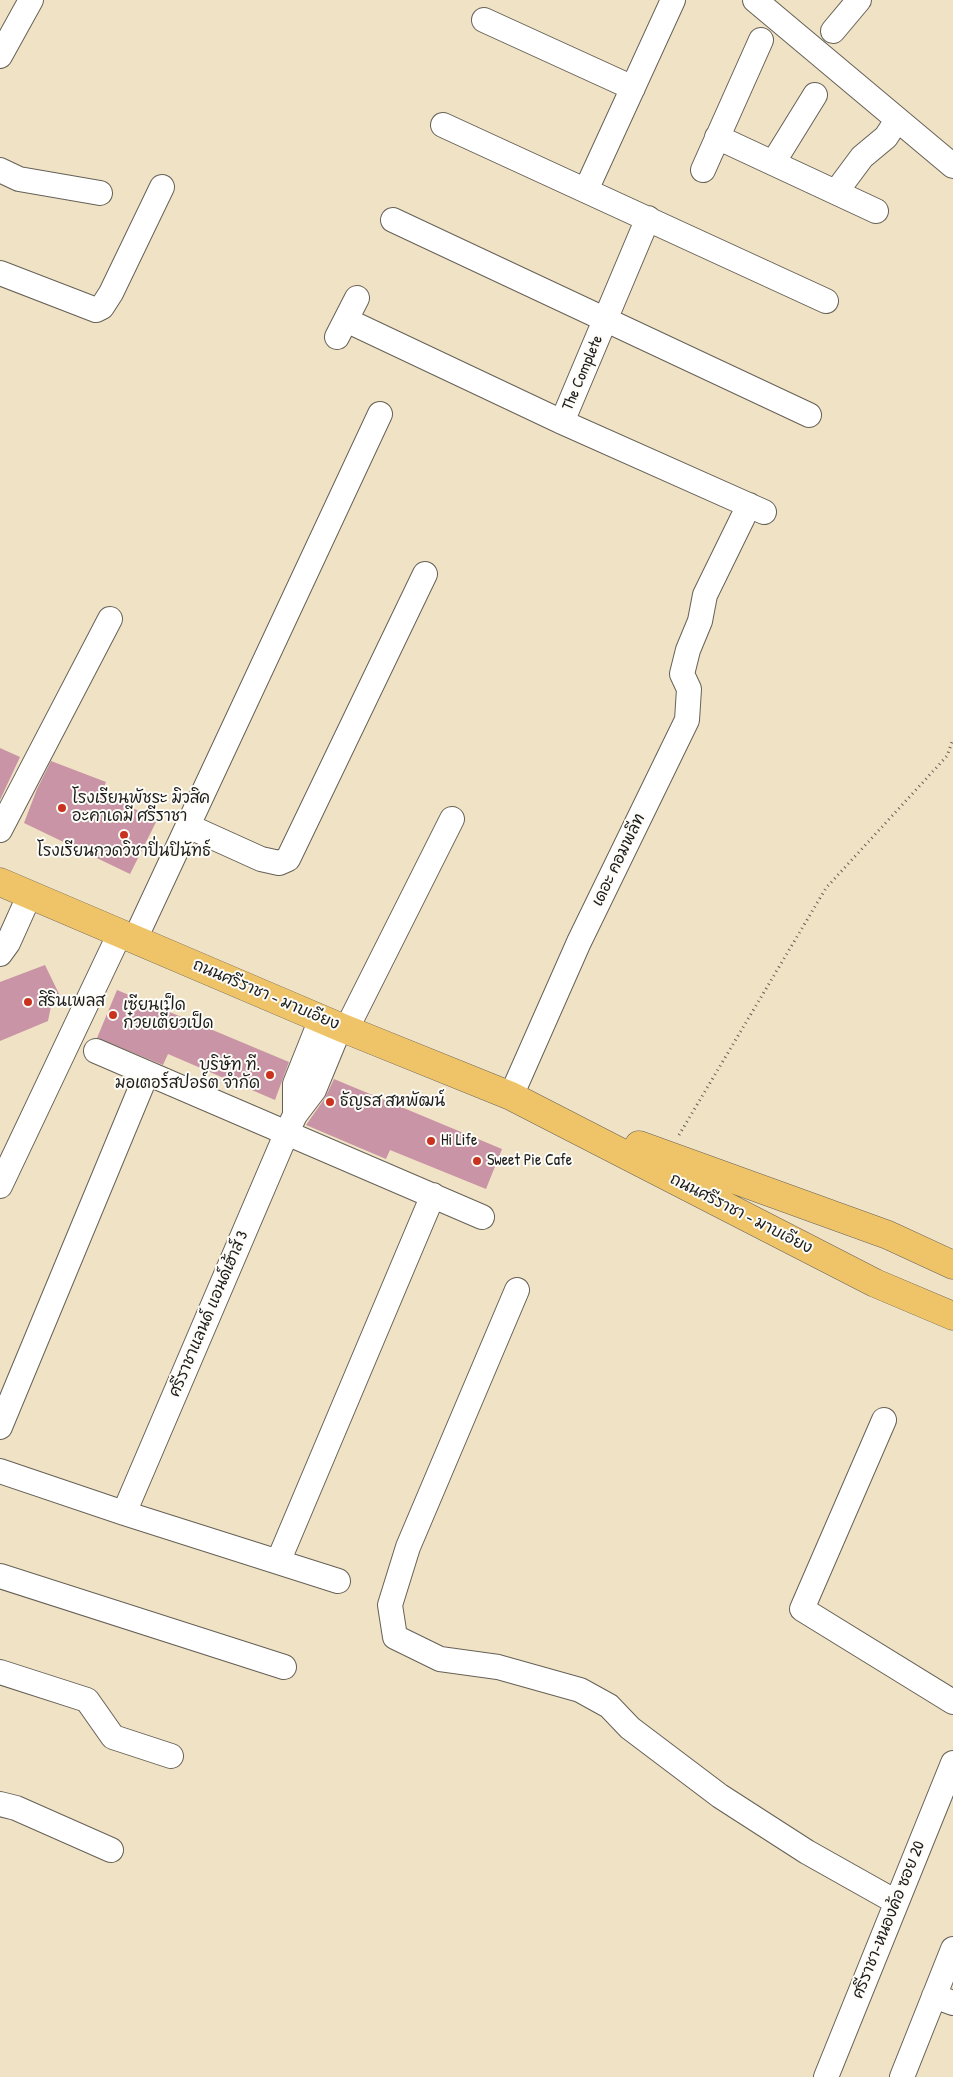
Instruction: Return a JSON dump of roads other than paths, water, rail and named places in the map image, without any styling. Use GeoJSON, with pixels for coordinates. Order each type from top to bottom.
{"type":"FeatureCollection","features":[{"type":"Feature","properties":{"kind":"main road","name":"ถนนศรีราชา - มาบเอียง"},"geometry":{"type":"LineString","coordinates":[[0,882],[336,1026],[521,1102],[888,1235],[953,1265]]}},
{"type":"Feature","properties":{"kind":"main road","name":"ถนนศรีราชา - มาบเอียง"},"geometry":{"type":"LineString","coordinates":[[521,1102],[875,1283],[953,1316]]}},
{"type":"Feature","properties":{"kind":"street"},"geometry":{"type":"LineString","coordinates":[[0,56],[31,0]]}},
{"type":"Feature","properties":{"kind":"street"},"geometry":{"type":"LineString","coordinates":[[586,190],[673,0]]}},
{"type":"Feature","properties":{"kind":"street"},"geometry":{"type":"LineString","coordinates":[[755,0],[953,166]]}},
{"type":"Feature","properties":{"kind":"street"},"geometry":{"type":"LineString","coordinates":[[833,31],[858,0]]}},
{"type":"Feature","properties":{"kind":"street"},"geometry":{"type":"LineString","coordinates":[[484,20],[633,88]]}},
{"type":"Feature","properties":{"kind":"street"},"geometry":{"type":"LineString","coordinates":[[702,170],[761,40]]}},
{"type":"Feature","properties":{"kind":"street"},"geometry":{"type":"LineString","coordinates":[[772,163],[815,95]]}},
{"type":"Feature","properties":{"kind":"street"},"geometry":{"type":"LineString","coordinates":[[836,192],[862,157],[886,137],[890,115]]}},
{"type":"Feature","properties":{"kind":"street"},"geometry":{"type":"LineString","coordinates":[[443,125],[826,301]]}},
{"type":"Feature","properties":{"kind":"street"},"geometry":{"type":"LineString","coordinates":[[717,137],[876,211]]}},
{"type":"Feature","properties":{"kind":"street"},"geometry":{"type":"LineString","coordinates":[[0,170],[25,181],[100,193]]}},
{"type":"Feature","properties":{"kind":"street"},"geometry":{"type":"LineString","coordinates":[[0,273],[96,310],[102,306],[111,293],[162,187]]}},
{"type":"Feature","properties":{"kind":"street","name":"The Complete"},"geometry":{"type":"LineString","coordinates":[[648,218],[562,422],[756,509],[705,595],[700,620]]}},
{"type":"Feature","properties":{"kind":"street"},"geometry":{"type":"LineString","coordinates":[[393,220],[809,415]]}},
{"type":"Feature","properties":{"kind":"street"},"geometry":{"type":"LineString","coordinates":[[357,298],[341,329],[562,422]]}},
{"type":"Feature","properties":{"kind":"street"},"geometry":{"type":"LineString","coordinates":[[0,1186],[127,936],[188,826],[380,414]]}},
{"type":"Feature","properties":{"kind":"street"},"geometry":{"type":"LineString","coordinates":[[188,826],[261,859],[279,863],[288,859],[425,574]]}},
{"type":"Feature","properties":{"kind":"street"},"geometry":{"type":"LineString","coordinates":[[0,830],[110,619]]}},
{"type":"Feature","properties":{"kind":"street","name":"เดอะ คอมพลีท"},"geometry":{"type":"LineString","coordinates":[[521,1102],[579,942],[687,720],[689,690],[682,674],[688,650],[700,620]]}},
{"type":"Feature","properties":{"kind":"street","name":"ศรีราชาแลนด์ แอนด์เฮ้าส์ 3"},"geometry":{"type":"LineString","coordinates":[[124,1513],[291,1124],[295,1084],[336,1026],[452,819]]}},
{"type":"Feature","properties":{"kind":"street"},"geometry":{"type":"LineString","coordinates":[[0,954],[8,943],[30,894]]}},
{"type":"Feature","properties":{"kind":"street"},"geometry":{"type":"LineString","coordinates":[[96,1051],[148,1073],[291,1124],[433,1195],[482,1217]]}},
{"type":"Feature","properties":{"kind":"street"},"geometry":{"type":"LineString","coordinates":[[0,1427],[148,1073]]}},
{"type":"Feature","properties":{"kind":"street"},"geometry":{"type":"LineString","coordinates":[[278,1562],[433,1195]]}},
{"type":"Feature","properties":{"kind":"street"},"geometry":{"type":"LineString","coordinates":[[517,1290],[408,1547],[390,1605],[394,1637],[440,1659],[498,1667],[580,1690],[610,1706],[630,1728],[720,1796],[807,1852],[896,1902]]}},
{"type":"Feature","properties":{"kind":"street"},"geometry":{"type":"LineString","coordinates":[[884,1420],[802,1609],[953,1702]]}},
{"type":"Feature","properties":{"kind":"street"},"geometry":{"type":"LineString","coordinates":[[0,1471],[124,1513],[338,1581]]}},
{"type":"Feature","properties":{"kind":"street"},"geometry":{"type":"LineString","coordinates":[[0,1576],[284,1667]]}},
{"type":"Feature","properties":{"kind":"street"},"geometry":{"type":"LineString","coordinates":[[0,1672],[87,1700],[113,1737],[171,1756]]}},
{"type":"Feature","properties":{"kind":"street","name":"ศรีราชา-หนองค้อ ซอย 20"},"geometry":{"type":"LineString","coordinates":[[826,2077],[953,1764]]}},
{"type":"Feature","properties":{"kind":"street"},"geometry":{"type":"LineString","coordinates":[[0,1804],[16,1808],[111,1850]]}},
{"type":"Feature","properties":{"kind":"street"},"geometry":{"type":"LineString","coordinates":[[902,2077],[944,1999],[953,1949]]}},
{"type":"Feature","properties":{"kind":"place","name":"โรงเรียนพัชระ มิวสิค อะคาเดมี ศรีราชา"},"geometry":{"type":"Point","coordinates":[62,808]}},
{"type":"Feature","properties":{"kind":"place","name":"โรงเรียนกวดวิชาปิ่นปินัทธ์"},"geometry":{"type":"Point","coordinates":[124,835]}},
{"type":"Feature","properties":{"kind":"place","name":"สิรินเพลส"},"geometry":{"type":"Point","coordinates":[28,1002]}},
{"type":"Feature","properties":{"kind":"place","name":"เซียนเป็ด ก๋วยเตี๋ยวเป็ด"},"geometry":{"type":"Point","coordinates":[113,1015]}},
{"type":"Feature","properties":{"kind":"place","name":"บริษัท ที. มอเตอร์สปอร์ต จำกัด"},"geometry":{"type":"Point","coordinates":[270,1075]}},
{"type":"Feature","properties":{"kind":"place","name":"ธัญรส สหพัฒน์"},"geometry":{"type":"Point","coordinates":[330,1102]}},
{"type":"Feature","properties":{"kind":"place","name":"Hi Life"},"geometry":{"type":"Point","coordinates":[431,1141]}},
{"type":"Feature","properties":{"kind":"place","name":"Sweet Pie Cafe"},"geometry":{"type":"Point","coordinates":[477,1161]}}]}
